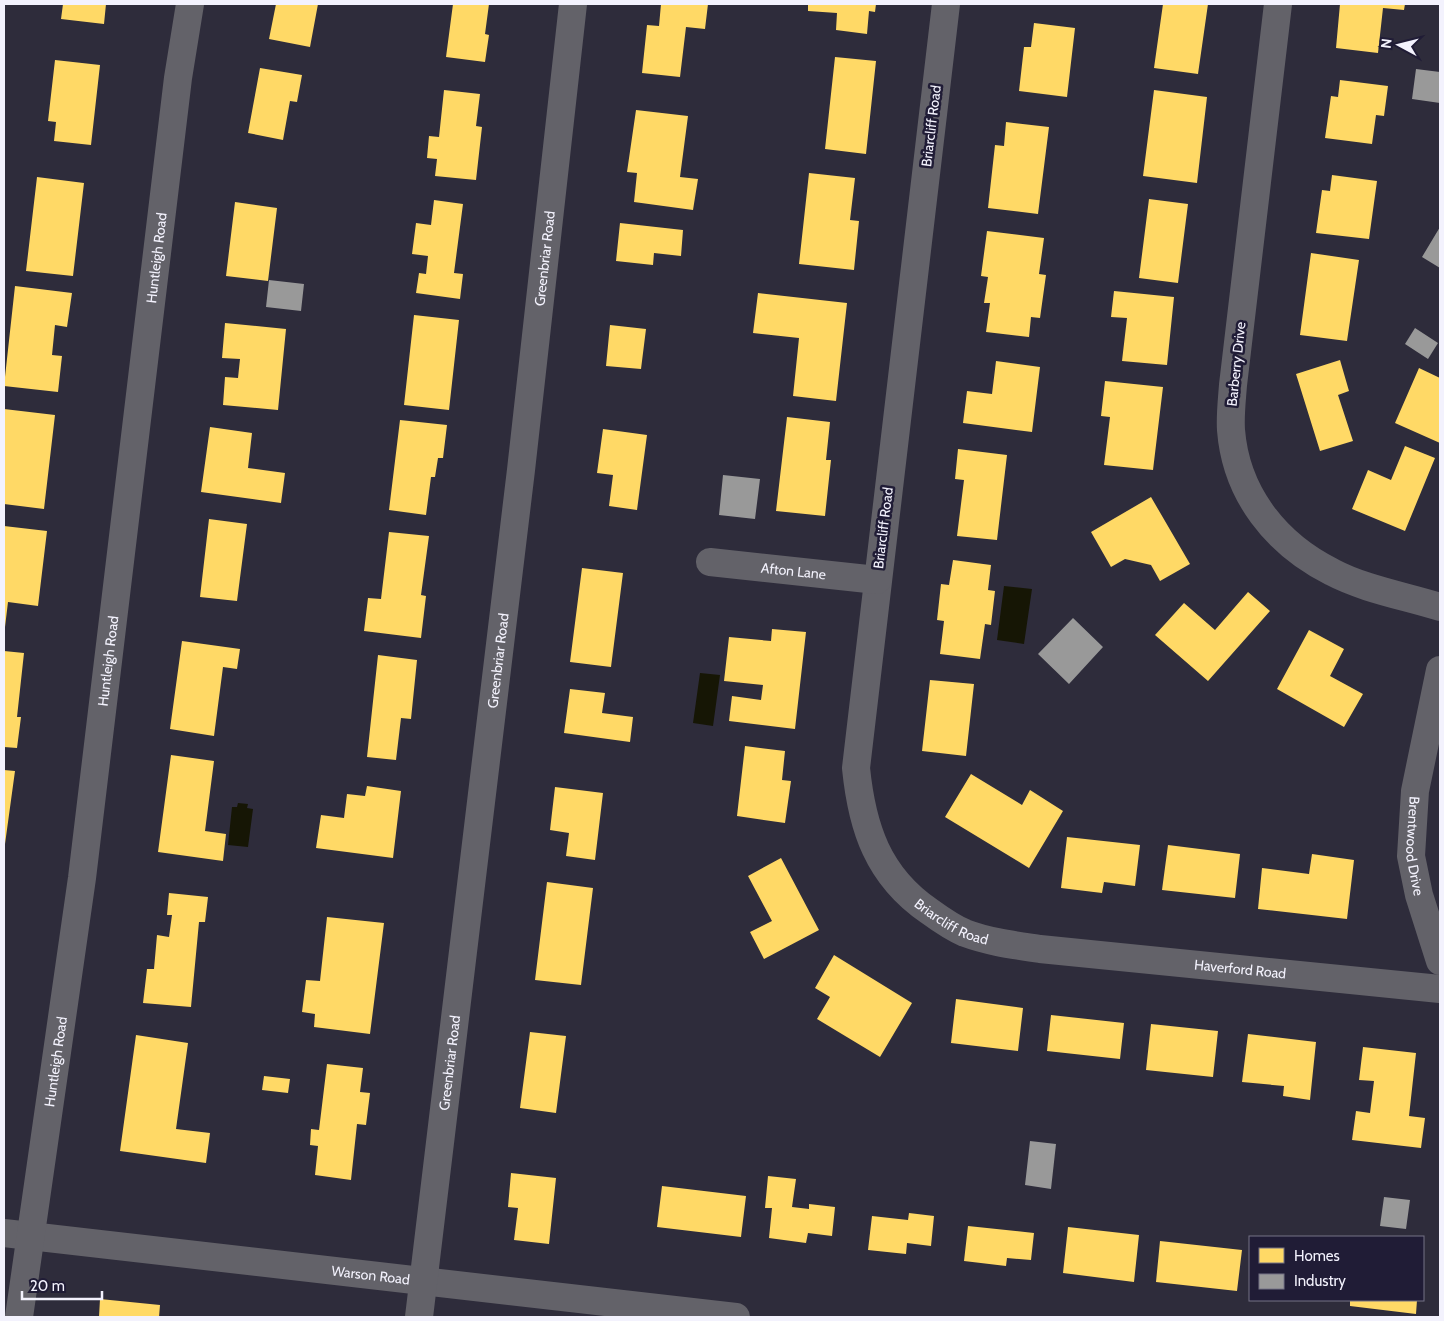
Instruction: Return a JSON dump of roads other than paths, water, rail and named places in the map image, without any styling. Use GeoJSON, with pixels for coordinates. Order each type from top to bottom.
{"type":"FeatureCollection","features":[{"type":"Feature","properties":{"kind":"street","name":"Huntleigh Road"},"geometry":{"type":"LineString","coordinates":[[19,1317],[24,1269],[32,1237],[79,897],[178,78],[190,4]]}},
{"type":"Feature","properties":{"kind":"street","name":"Greenbriar Road"},"geometry":{"type":"LineString","coordinates":[[419,1317],[519,489],[572,4]]}},
{"type":"Feature","properties":{"kind":"street","name":"Briarcliff Road"},"geometry":{"type":"LineString","coordinates":[[946,4],[856,768],[859,799],[871,841],[888,872],[910,898],[964,932],[998,943],[1040,949]]}},
{"type":"Feature","properties":{"kind":"street","name":"Barberry Drive"},"geometry":{"type":"LineString","coordinates":[[1278,4],[1233,384],[1231,430],[1237,467],[1256,508],[1279,536],[1309,558],[1333,573],[1440,607]]}},
{"type":"Feature","properties":{"kind":"street","name":"Afton Lane"},"geometry":{"type":"LineString","coordinates":[[710,562],[877,580]]}},
{"type":"Feature","properties":{"kind":"street","name":"Brentwood Drive"},"geometry":{"type":"LineString","coordinates":[[1440,670],[1415,791],[1412,856],[1419,895],[1440,961]]}},
{"type":"Feature","properties":{"kind":"street","name":"Haverford Road"},"geometry":{"type":"LineString","coordinates":[[1040,949],[1440,990]]}},
{"type":"Feature","properties":{"kind":"street","name":"Warson Road"},"geometry":{"type":"LineString","coordinates":[[4,1233],[736,1317]]}}]}
